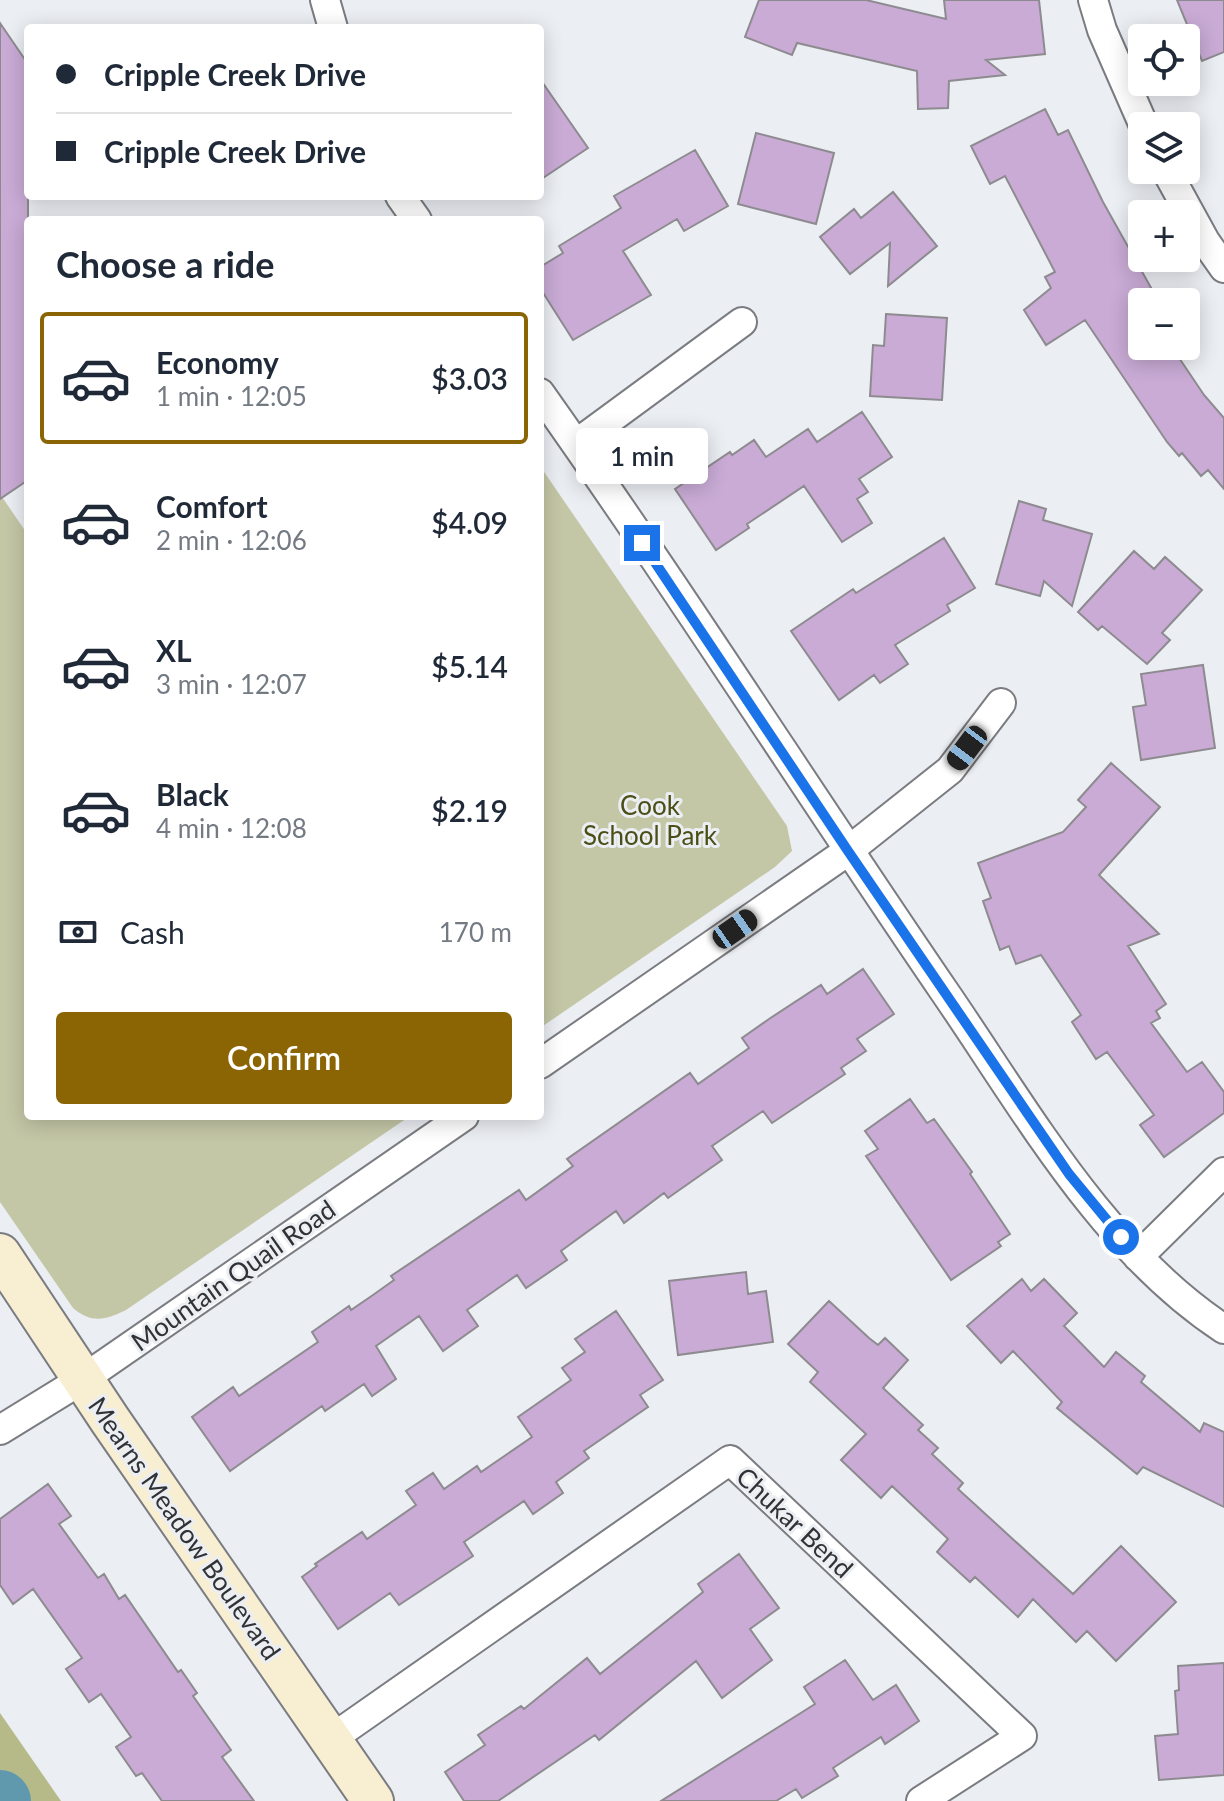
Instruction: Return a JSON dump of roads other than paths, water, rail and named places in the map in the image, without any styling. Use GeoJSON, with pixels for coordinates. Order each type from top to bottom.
{"type":"FeatureCollection","features":[{"type":"Feature","properties":{"kind":"street"},"geometry":{"type":"LineString","coordinates":[[325,0],[332,24]]}},
{"type":"Feature","properties":{"kind":"street"},"geometry":{"type":"LineString","coordinates":[[1093,0],[1102,30],[1138,112]]}},
{"type":"Feature","properties":{"kind":"street"},"geometry":{"type":"LineString","coordinates":[[1174,184],[1205,241],[1224,268]]}},
{"type":"Feature","properties":{"kind":"street"},"geometry":{"type":"LineString","coordinates":[[576,444],[742,322]]}},
{"type":"Feature","properties":{"kind":"street"},"geometry":{"type":"LineString","coordinates":[[544,399],[1069,1174],[1138,1257],[1224,1329]]}},
{"type":"Feature","properties":{"kind":"street"},"geometry":{"type":"LineString","coordinates":[[544,1061],[848,851],[950,770],[1001,703]]}},
{"type":"Feature","properties":{"kind":"street","name":"Mountain Quail Road"},"geometry":{"type":"LineString","coordinates":[[0,1430],[83,1379],[458,1120]]}},
{"type":"Feature","properties":{"kind":"street"},"geometry":{"type":"LineString","coordinates":[[1138,1257],[1224,1172]]}},
{"type":"Feature","properties":{"kind":"street","name":"Mearns Meadow Boulevard"},"geometry":{"type":"LineString","coordinates":[[0,1254],[373,1801]]}},
{"type":"Feature","properties":{"kind":"street","name":"Chukar Bend"},"geometry":{"type":"LineString","coordinates":[[331,1739],[730,1460],[1022,1736],[921,1801]]}},
{"type":"Feature","properties":{"kind":"park label","name":"Cook School Park"},"geometry":{"type":"Point","coordinates":[650,820]}}]}
